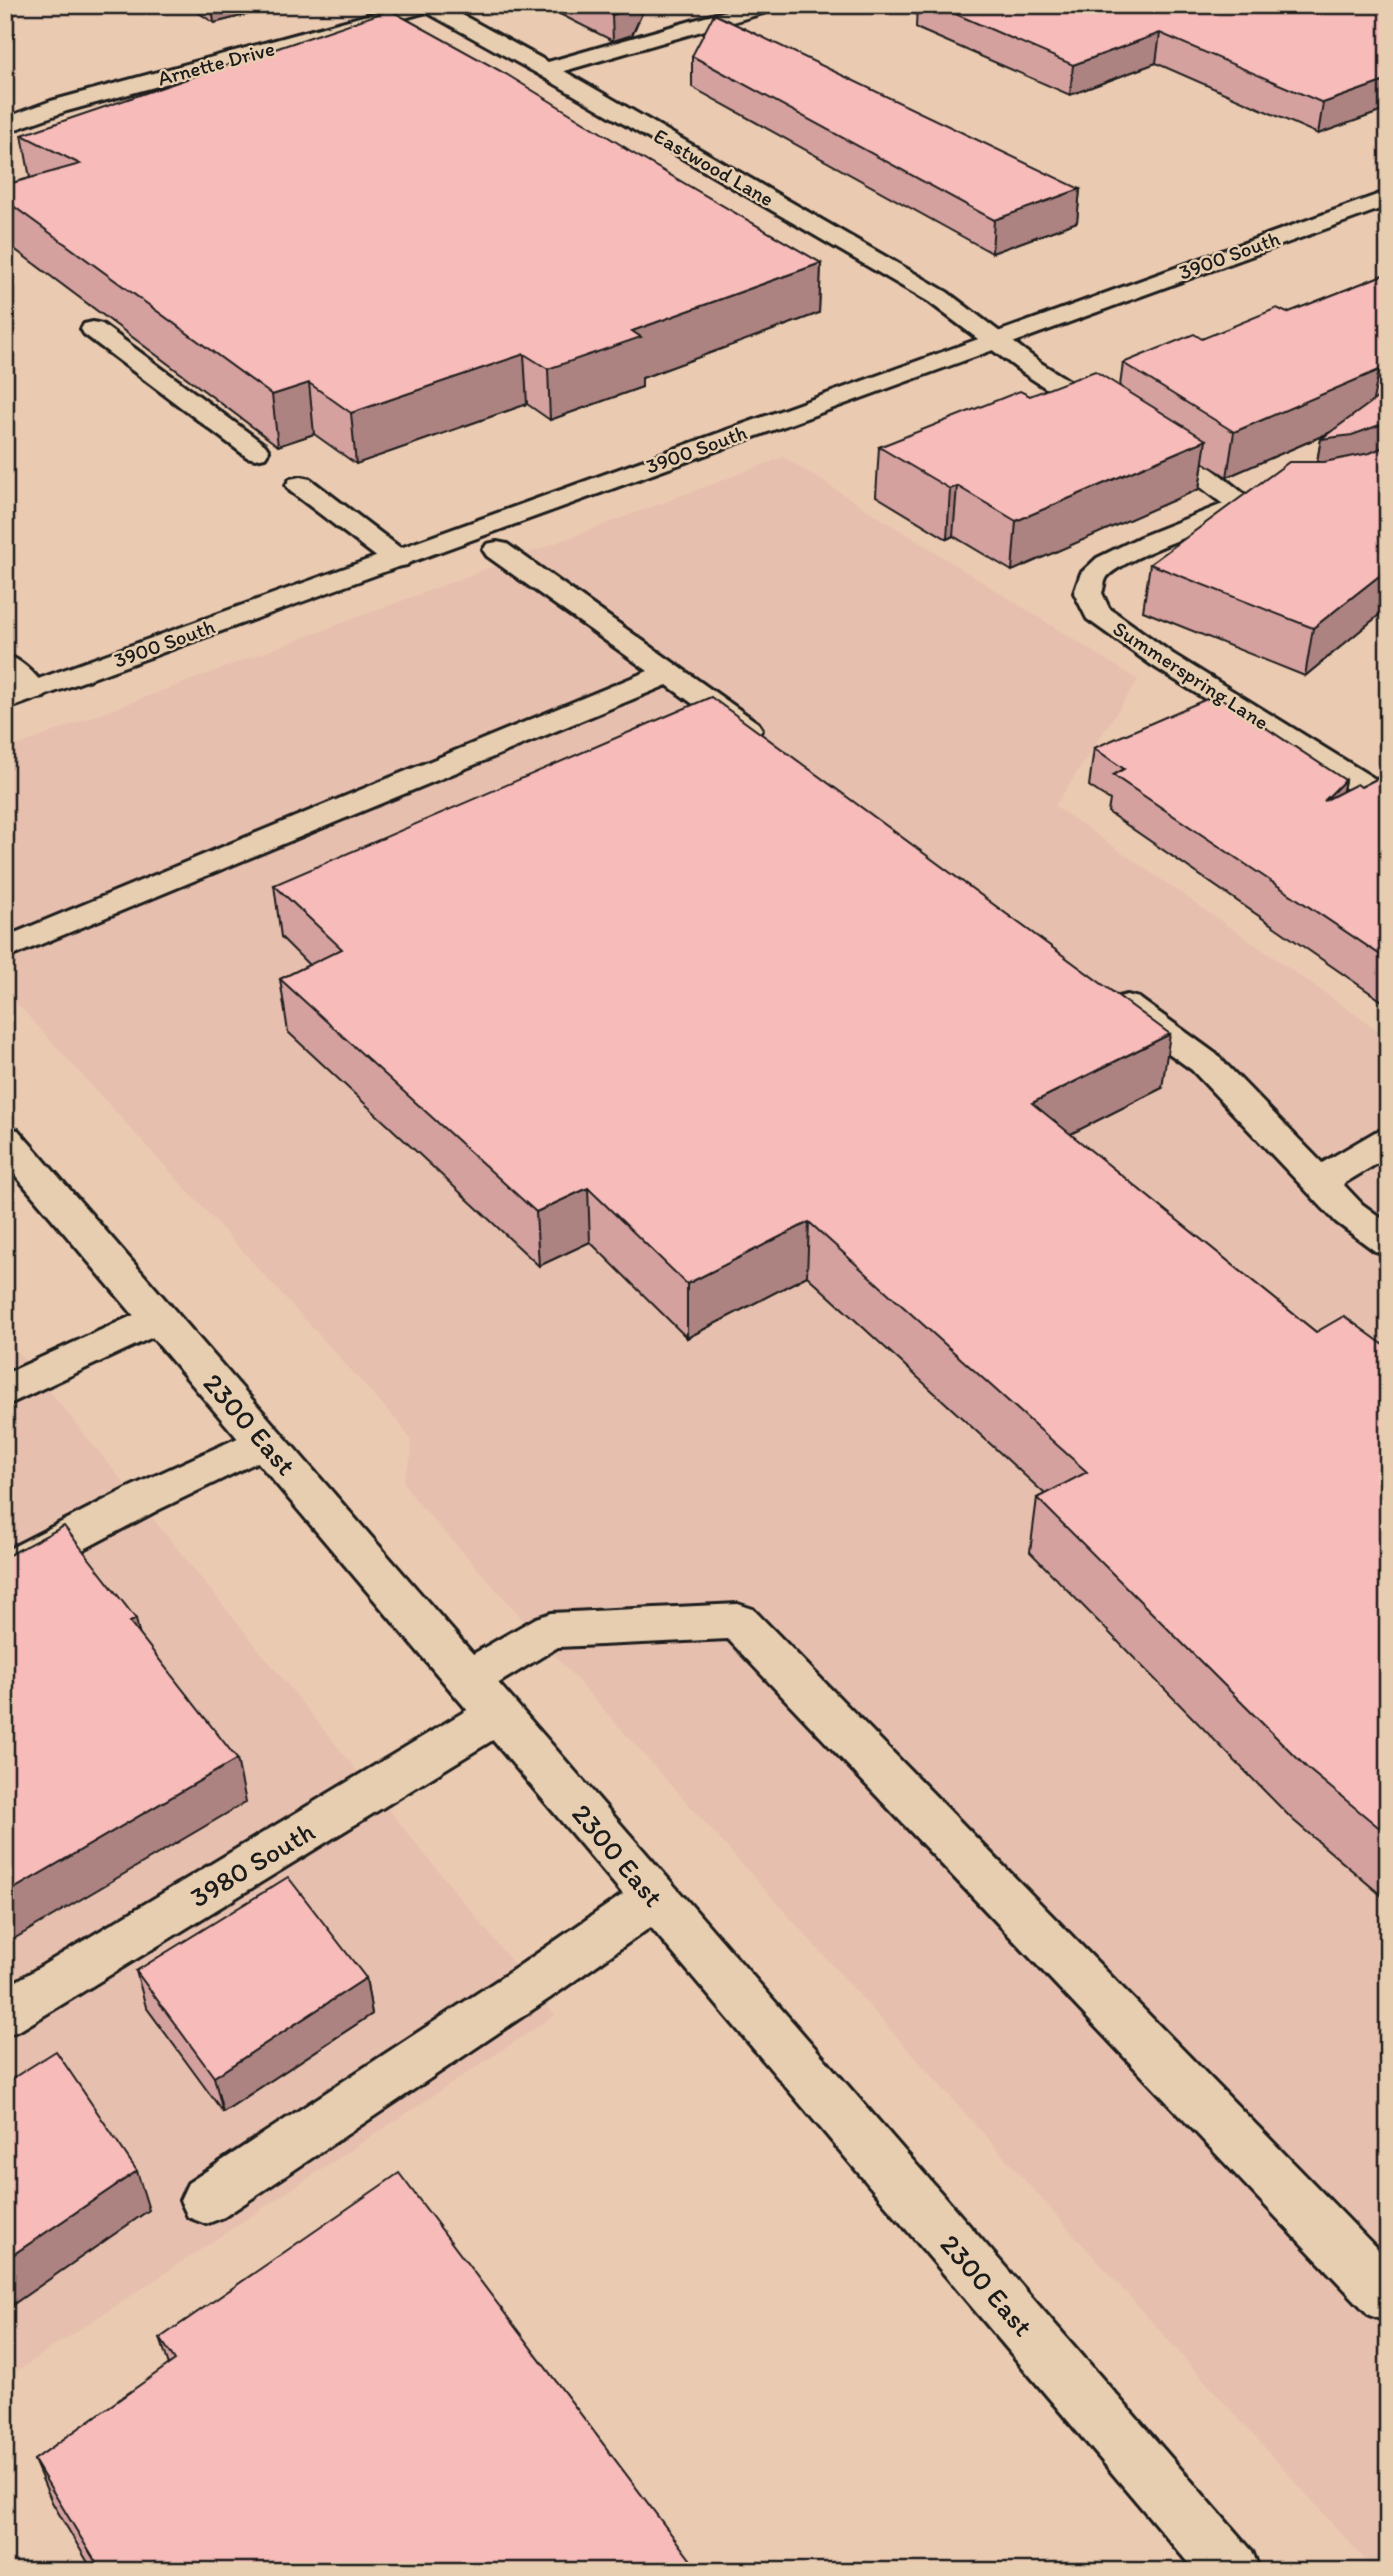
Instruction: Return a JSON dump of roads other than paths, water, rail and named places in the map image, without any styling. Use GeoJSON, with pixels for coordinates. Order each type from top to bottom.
{"type":"FeatureCollection","features":[{"type":"Feature","properties":{"kind":"street","name":"Eastwood Lane"},"geometry":{"type":"LineString","coordinates":[[428,5],[546,69],[938,297],[995,340]]}},
{"type":"Feature","properties":{"kind":"street","name":"Arnette Drive"},"geometry":{"type":"LineString","coordinates":[[5,126],[59,106],[428,5]]}},
{"type":"Feature","properties":{"kind":"street"},"geometry":{"type":"LineString","coordinates":[[546,69],[770,5]]}},
{"type":"Feature","properties":{"kind":"street","name":"3900 South"},"geometry":{"type":"LineString","coordinates":[[5,701],[1388,198]]}},
{"type":"Feature","properties":{"kind":"street"},"geometry":{"type":"LineString","coordinates":[[93,329],[256,451]]}},
{"type":"Feature","properties":{"kind":"street"},"geometry":{"type":"LineString","coordinates":[[995,340],[1032,368],[1204,476],[1241,506]]}},
{"type":"Feature","properties":{"kind":"street"},"geometry":{"type":"LineString","coordinates":[[300,485],[397,559]]}},
{"type":"Feature","properties":{"kind":"street","name":"Summerspring Lane"},"geometry":{"type":"LineString","coordinates":[[1295,497],[1241,506],[1117,559],[1094,575],[1088,593],[1097,613],[1163,660],[1388,801]]}},
{"type":"Feature","properties":{"kind":"street"},"geometry":{"type":"LineString","coordinates":[[498,550],[767,744]]}},
{"type":"Feature","properties":{"kind":"street"},"geometry":{"type":"LineString","coordinates":[[5,664],[33,691]]}},
{"type":"Feature","properties":{"kind":"street"},"geometry":{"type":"LineString","coordinates":[[5,949],[670,673]]}},
{"type":"Feature","properties":{"kind":"street"},"geometry":{"type":"LineString","coordinates":[[1103,988],[1204,1062],[1349,1213],[1388,1242]]}},
{"type":"Feature","properties":{"kind":"street","name":"2300 East"},"geometry":{"type":"LineString","coordinates":[[5,1139],[1232,2571]]}},
{"type":"Feature","properties":{"kind":"street"},"geometry":{"type":"LineString","coordinates":[[1319,1181],[1388,1141]]}},
{"type":"Feature","properties":{"kind":"street"},"geometry":{"type":"LineString","coordinates":[[5,1391],[158,1318]]}},
{"type":"Feature","properties":{"kind":"street"},"geometry":{"type":"LineString","coordinates":[[5,1572],[143,1499],[264,1441]]}},
{"type":"Feature","properties":{"kind":"street"},"geometry":{"type":"LineString","coordinates":[[468,1679],[551,1630],[738,1621],[1388,2297]]}},
{"type":"Feature","properties":{"kind":"street","name":"3980 South"},"geometry":{"type":"LineString","coordinates":[[5,2014],[498,1714]]}},
{"type":"Feature","properties":{"kind":"street"},"geometry":{"type":"LineString","coordinates":[[206,2200],[533,1983],[654,1898]]}}]}
